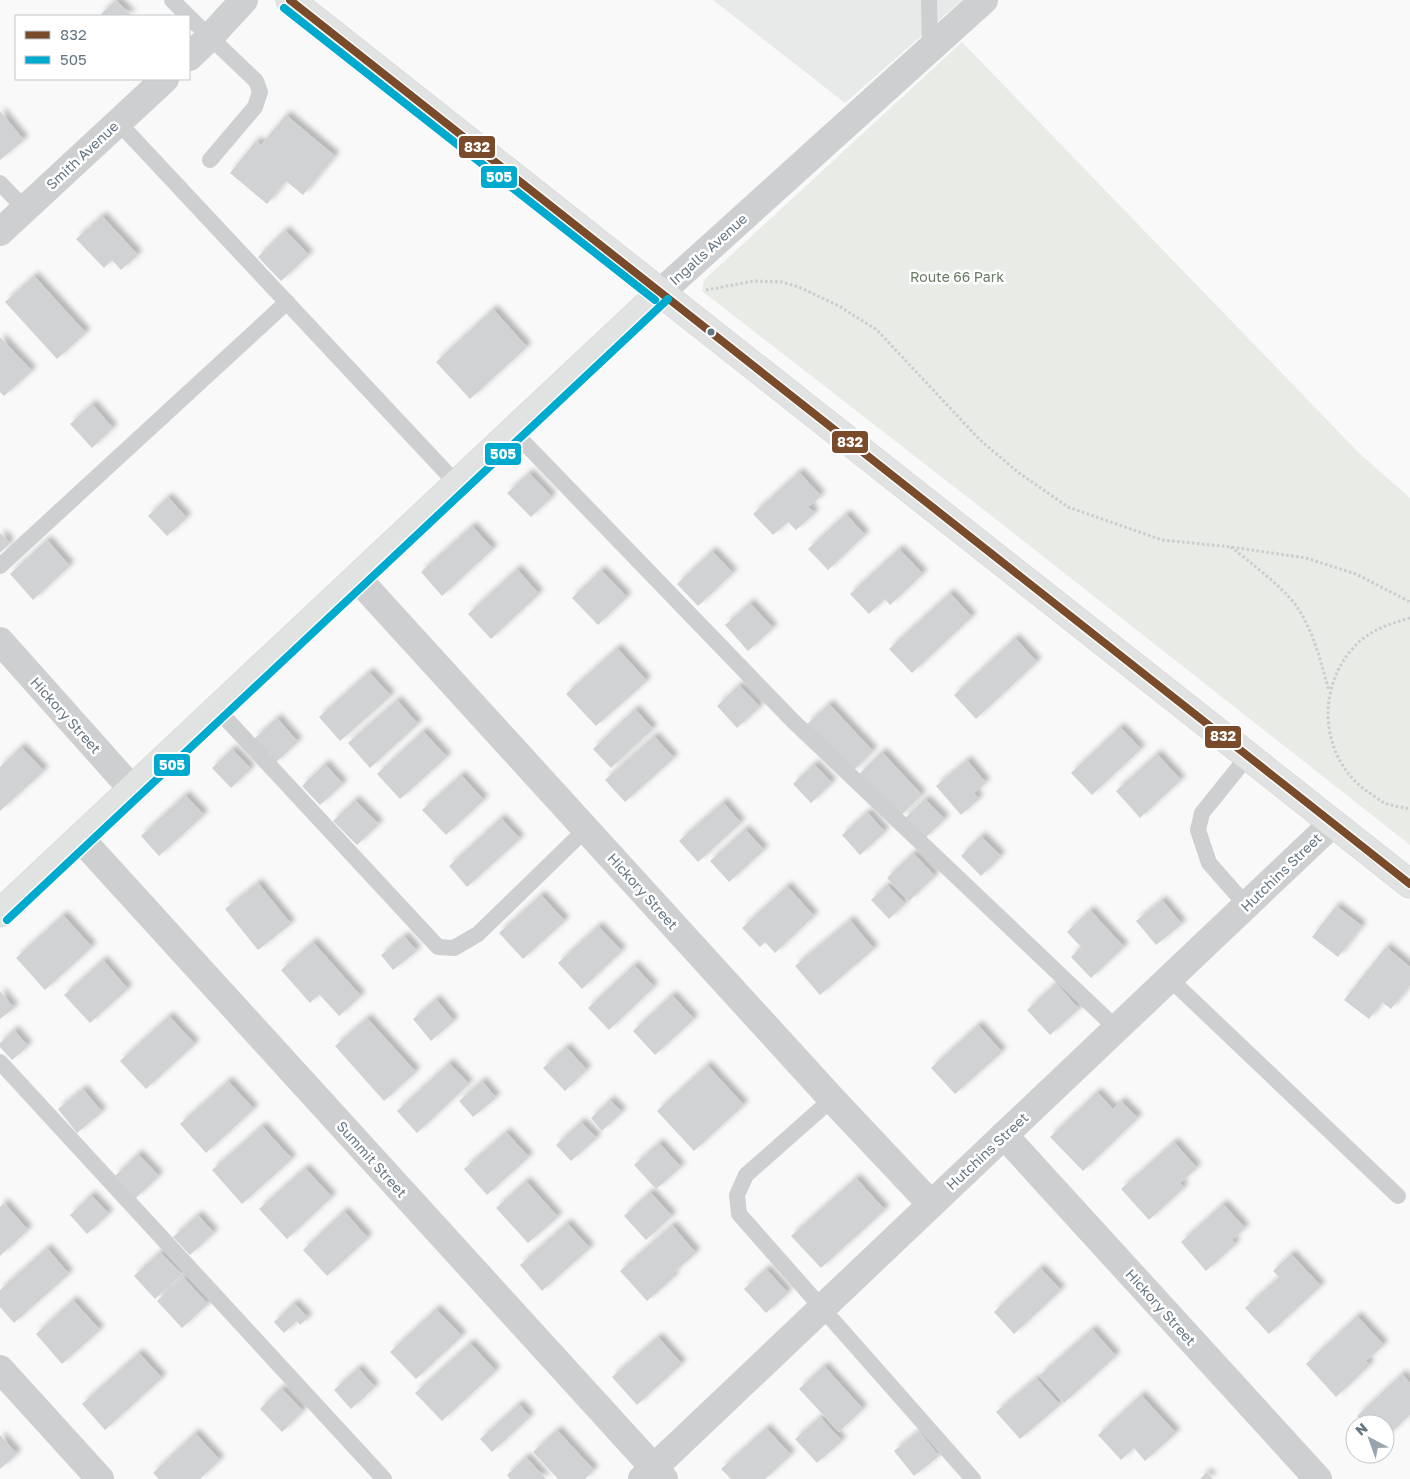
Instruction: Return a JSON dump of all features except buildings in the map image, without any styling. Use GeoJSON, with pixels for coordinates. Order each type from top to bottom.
{"type":"FeatureCollection","features":[{"type":"Feature","properties":{"kind":"main road"},"geometry":{"type":"LineString","coordinates":[[290,0],[1410,884]]}},
{"type":"Feature","properties":{"kind":"main road","name":"Ingalls Avenue"},"geometry":{"type":"LineString","coordinates":[[0,913],[661,292]]}},
{"type":"Feature","properties":{"kind":"street"},"geometry":{"type":"LineString","coordinates":[[190,55],[209,38],[244,0]]}},
{"type":"Feature","properties":{"kind":"street","name":"Ingalls Avenue"},"geometry":{"type":"LineString","coordinates":[[661,292],[984,0]]}},
{"type":"Feature","properties":{"kind":"street","name":"Smith Avenue"},"geometry":{"type":"LineString","coordinates":[[0,232],[164,80]]}},
{"type":"Feature","properties":{"kind":"street","name":"Hickory Street"},"geometry":{"type":"LineString","coordinates":[[357,578],[832,1099],[932,1204]]}},
{"type":"Feature","properties":{"kind":"street","name":"Hickory Street"},"geometry":{"type":"LineString","coordinates":[[0,641],[132,789]]}},
{"type":"Feature","properties":{"kind":"street","name":"Hutchins Street"},"geometry":{"type":"LineString","coordinates":[[653,1475],[821,1309],[1333,823]]}},
{"type":"Feature","properties":{"kind":"street","name":"Summit Street"},"geometry":{"type":"LineString","coordinates":[[80,838],[653,1475]]}},
{"type":"Feature","properties":{"kind":"street","name":"Hickory Street"},"geometry":{"type":"LineString","coordinates":[[1004,1135],[1318,1479]]}},
{"type":"Feature","properties":{"kind":"street"},"geometry":{"type":"LineString","coordinates":[[0,1369],[100,1479]]}},
{"type":"Feature","properties":{"kind":"lane"},"geometry":{"type":"LineString","coordinates":[[172,0],[186,15]]}},
{"type":"Feature","properties":{"kind":"lane"},"geometry":{"type":"LineString","coordinates":[[929,0],[930,49]]}},
{"type":"Feature","properties":{"kind":"lane"},"geometry":{"type":"LineString","coordinates":[[190,19],[256,81],[260,92],[255,107],[210,160]]}},
{"type":"Feature","properties":{"kind":"lane"},"geometry":{"type":"LineString","coordinates":[[118,122],[457,484]]}},
{"type":"Feature","properties":{"kind":"lane"},"geometry":{"type":"LineString","coordinates":[[0,183],[25,209]]}},
{"type":"Feature","properties":{"kind":"lane"},"geometry":{"type":"LineString","coordinates":[[0,566],[287,302]]}},
{"type":"Feature","properties":{"kind":"lane"},"geometry":{"type":"LineString","coordinates":[[512,430],[793,721],[1116,1028]]}},
{"type":"Feature","properties":{"kind":"lane"},"geometry":{"type":"LineString","coordinates":[[217,709],[438,947],[454,948],[478,934],[586,829]]}},
{"type":"Feature","properties":{"kind":"lane"},"geometry":{"type":"LineString","coordinates":[[1246,905],[1209,863],[1198,830],[1202,813],[1248,756]]}},
{"type":"Feature","properties":{"kind":"lane"},"geometry":{"type":"LineString","coordinates":[[1169,978],[1398,1196]]}},
{"type":"Feature","properties":{"kind":"lane"},"geometry":{"type":"LineString","coordinates":[[0,1062],[384,1479]]}},
{"type":"Feature","properties":{"kind":"lane"},"geometry":{"type":"LineString","coordinates":[[832,1099],[746,1176],[737,1195],[739,1214],[973,1479]]}},
{"type":"Feature","properties":{"kind":"path"},"geometry":{"type":"LineString","coordinates":[[702,291],[754,281],[782,282],[799,287],[839,306],[877,330],[980,440],[1019,473],[1068,507],[1162,540],[1231,547],[1306,558],[1356,574],[1410,602]]}},
{"type":"Feature","properties":{"kind":"path"},"geometry":{"type":"LineString","coordinates":[[1231,547],[1295,604],[1311,633],[1330,692]]}},
{"type":"Feature","properties":{"kind":"path"},"geometry":{"type":"LineString","coordinates":[[1410,618],[1383,626],[1359,642],[1340,665],[1330,692],[1328,725],[1337,757],[1357,784],[1384,803],[1410,810]]}},
{"type":"Feature","properties":{"kind":"shaded area"},"geometry":{"type":"Polygon","coordinates":[[[713,0],[962,0],[845,103],[713,0]]]}},
{"type":"Feature","properties":{"kind":"green space","name":"Route 66 Park"},"geometry":{"type":"Polygon","coordinates":[[[962,42],[1360,454],[1410,498],[1410,845],[702,291],[704,280],[962,42]]]}},
{"type":"Feature","properties":{"kind":"transit line","name":"832"},"geometry":{"type":"LineString","coordinates":[[290,0],[1410,884]]}},
{"type":"Feature","properties":{"kind":"transit line","name":"505"},"geometry":{"type":"LineString","coordinates":[[284,8],[655,300]]}},
{"type":"Feature","properties":{"kind":"transit line","name":"505"},"geometry":{"type":"LineString","coordinates":[[7,920],[668,299]]}}]}
